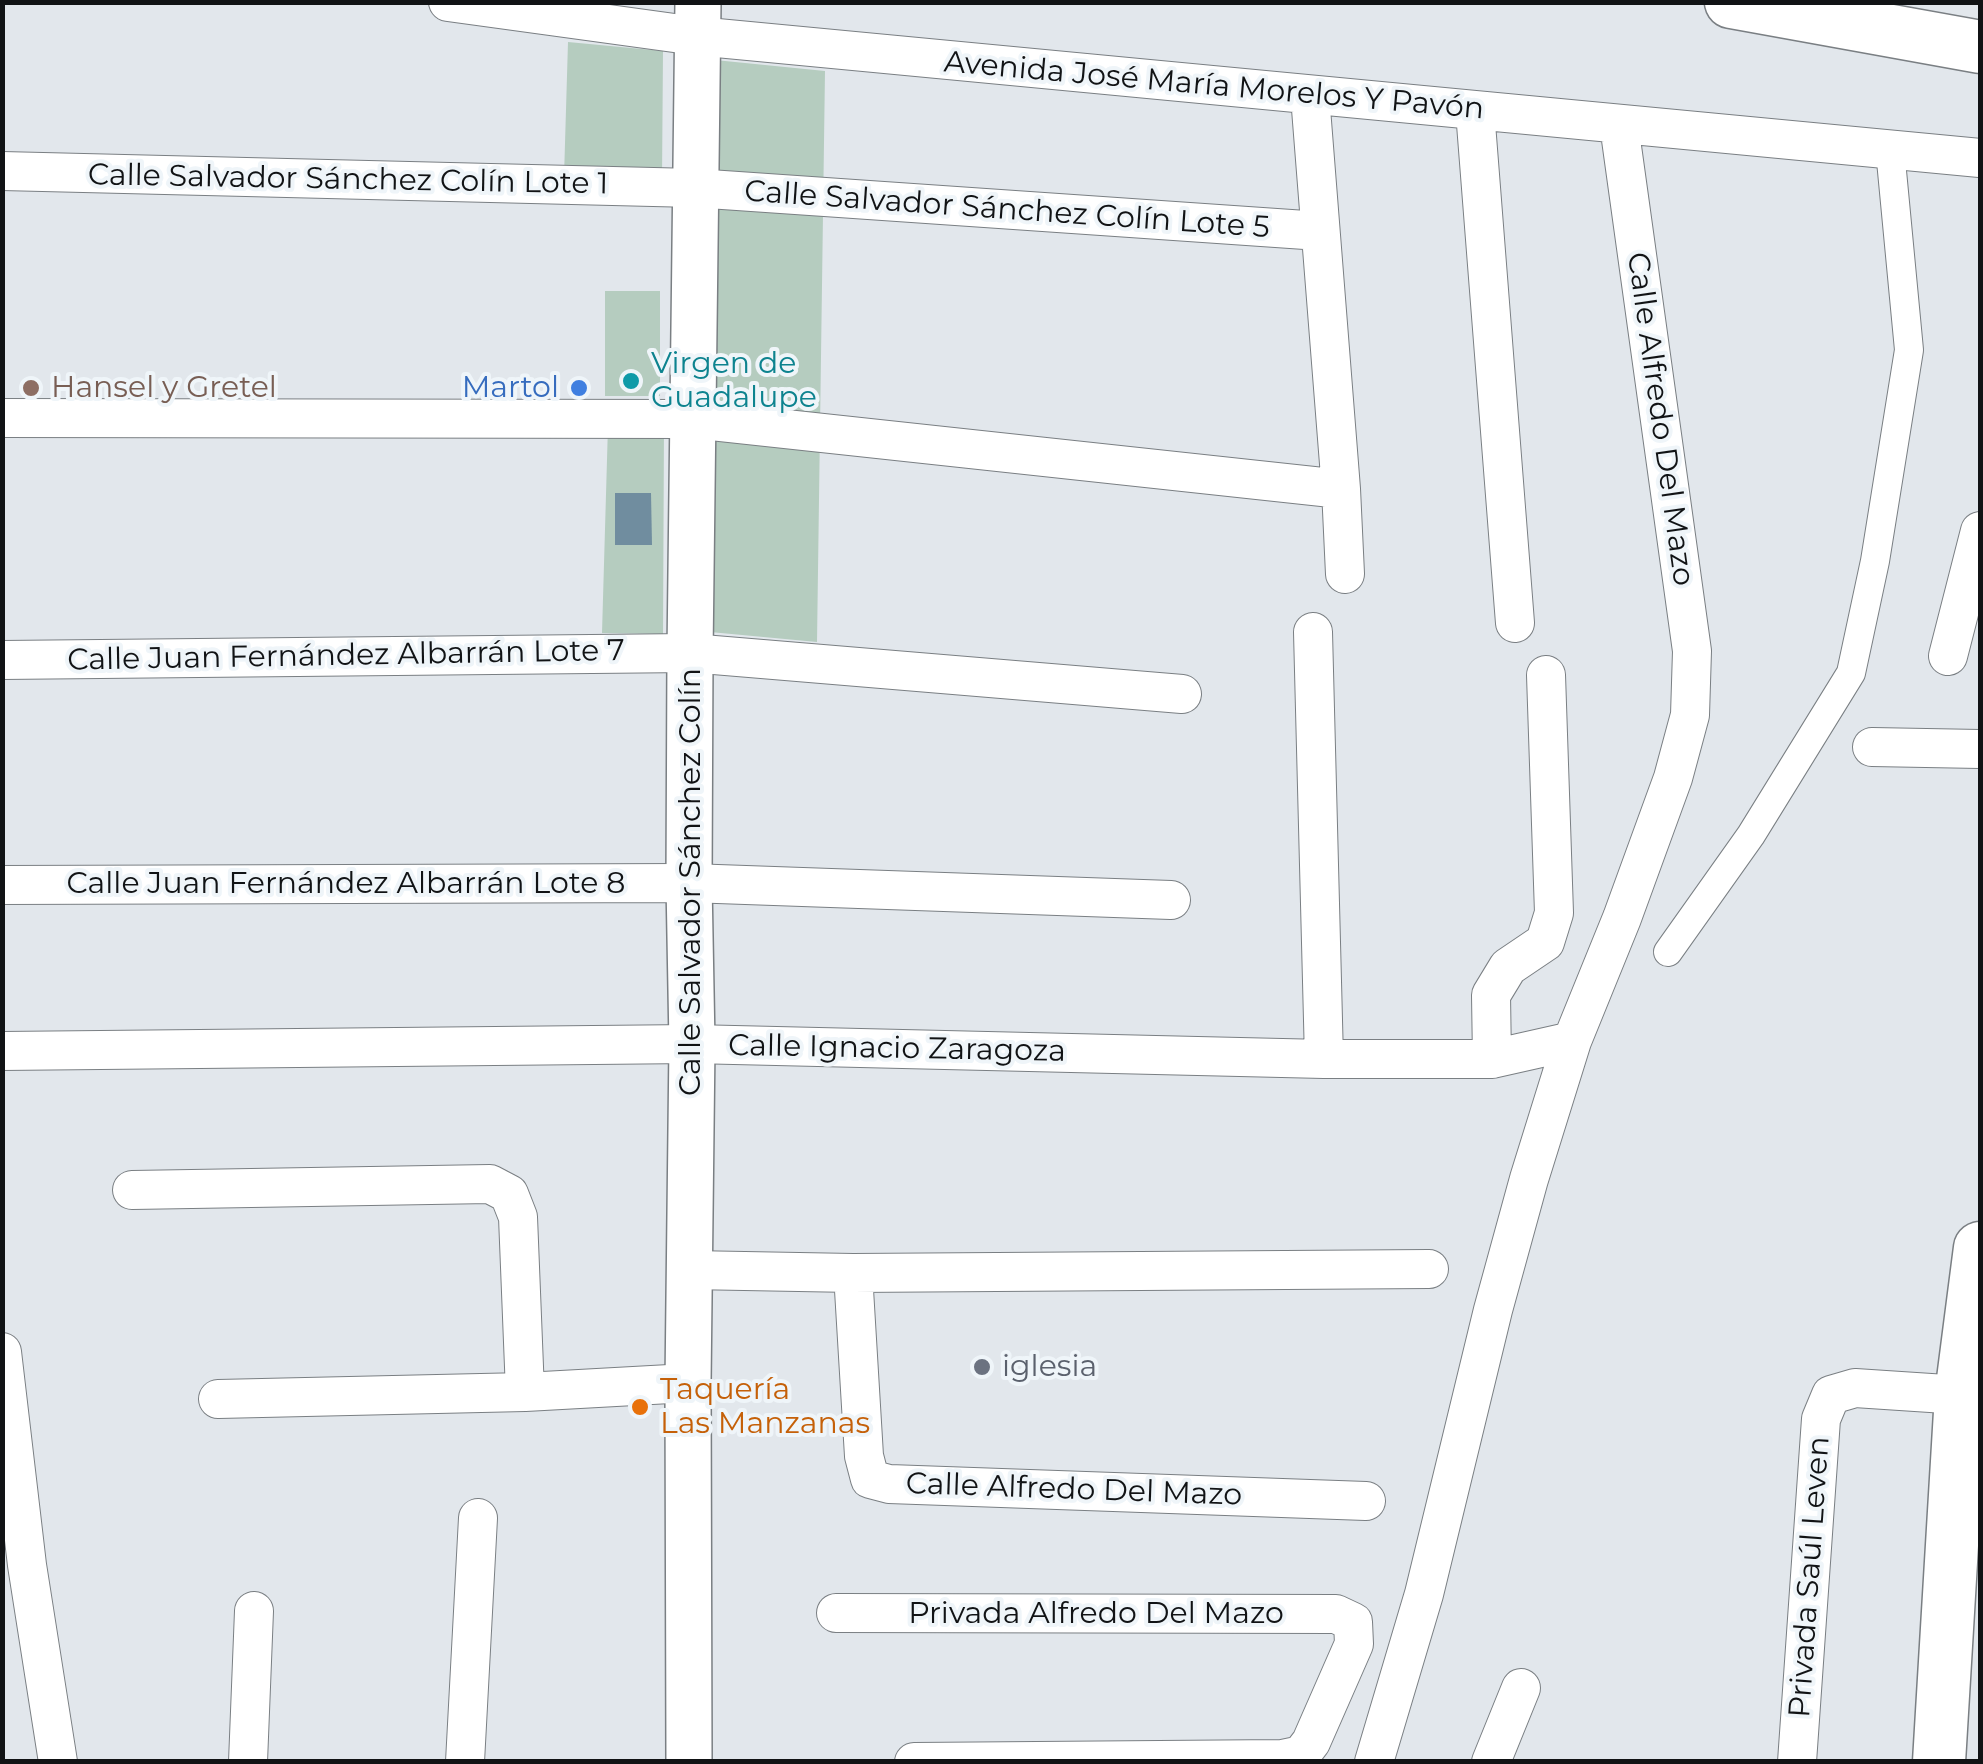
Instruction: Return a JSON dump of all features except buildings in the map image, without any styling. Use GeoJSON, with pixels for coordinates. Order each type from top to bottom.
{"type":"FeatureCollection","features":[{"type":"Feature","properties":{"kind":"main road"},"geometry":{"type":"LineString","coordinates":[[1731,2],[1980,47]]}},
{"type":"Feature","properties":{"kind":"main road"},"geometry":{"type":"LineString","coordinates":[[1939,1762],[1961,1395],[1975,1330],[1980,1248]]}},
{"type":"Feature","properties":{"kind":"street","name":"Avenida José María Morelos Y Pavón"},"geometry":{"type":"LineString","coordinates":[[448,2],[696,19],[1310,96],[1980,158]]}},
{"type":"Feature","properties":{"kind":"street","name":"Calle Salvador Sánchez Colín"},"geometry":{"type":"LineString","coordinates":[[689,1762],[690,653],[696,19]]}},
{"type":"Feature","properties":{"kind":"street"},"geometry":{"type":"LineString","coordinates":[[1310,96],[1345,574]]}},
{"type":"Feature","properties":{"kind":"street"},"geometry":{"type":"LineString","coordinates":[[1475,111],[1515,623]]}},
{"type":"Feature","properties":{"kind":"street","name":"Calle Alfredo Del Mazo"},"geometry":{"type":"LineString","coordinates":[[1374,1762],[1424,1594],[1529,1179],[1572,1040],[1673,778],[1690,715],[1692,651],[1619,125]]}},
{"type":"Feature","properties":{"kind":"street"},"geometry":{"type":"LineString","coordinates":[[1668,952],[1751,835],[1851,672],[1875,561],[1909,350],[1890,150]]}},
{"type":"Feature","properties":{"kind":"street","name":"Calle Salvador Sánchez Colín Lote 1"},"geometry":{"type":"LineString","coordinates":[[2,170],[694,188]]}},
{"type":"Feature","properties":{"kind":"street","name":"Calle Salvador Sánchez Colín Lote 5"},"geometry":{"type":"LineString","coordinates":[[694,188],[1320,231]]}},
{"type":"Feature","properties":{"kind":"street"},"geometry":{"type":"LineString","coordinates":[[2,418],[693,420],[1341,489]]}},
{"type":"Feature","properties":{"kind":"street"},"geometry":{"type":"LineString","coordinates":[[1948,656],[1980,531]]}},
{"type":"Feature","properties":{"kind":"street"},"geometry":{"type":"LineString","coordinates":[[1313,632],[1324,1059]]}},
{"type":"Feature","properties":{"kind":"street","name":"Calle Juan Fernández Albarrán Lote 7"},"geometry":{"type":"LineString","coordinates":[[2,660],[690,653],[1182,694]]}},
{"type":"Feature","properties":{"kind":"street"},"geometry":{"type":"LineString","coordinates":[[1492,1059],[1492,995],[1508,967],[1545,942],[1554,913],[1546,675]]}},
{"type":"Feature","properties":{"kind":"street"},"geometry":{"type":"LineString","coordinates":[[1872,747],[1980,749]]}},
{"type":"Feature","properties":{"kind":"street","name":"Calle Juan Fernández Albarrán Lote 8"},"geometry":{"type":"LineString","coordinates":[[2,885],[690,884],[1172,900]]}},
{"type":"Feature","properties":{"kind":"street","name":"Calle Ignacio Zaragoza"},"geometry":{"type":"LineString","coordinates":[[2,1051],[692,1044],[1324,1059],[1492,1059],[1572,1040]]}},
{"type":"Feature","properties":{"kind":"street"},"geometry":{"type":"LineString","coordinates":[[132,1190],[490,1184],[509,1194],[518,1217],[525,1392]]}},
{"type":"Feature","properties":{"kind":"street"},"geometry":{"type":"LineString","coordinates":[[690,1270],[1429,1269]]}},
{"type":"Feature","properties":{"kind":"street","name":"Calle Alfredo Del Mazo"},"geometry":{"type":"LineString","coordinates":[[853,1272],[864,1456],[870,1479],[890,1484],[1366,1501]]}},
{"type":"Feature","properties":{"kind":"street"},"geometry":{"type":"LineString","coordinates":[[2,1352],[28,1565],[58,1762]]}},
{"type":"Feature","properties":{"kind":"street"},"geometry":{"type":"LineString","coordinates":[[218,1399],[688,1384]]}},
{"type":"Feature","properties":{"kind":"street","name":"Privada Saúl Leven"},"geometry":{"type":"LineString","coordinates":[[1797,1762],[1821,1418],[1831,1395],[1854,1388],[1961,1395]]}},
{"type":"Feature","properties":{"kind":"street"},"geometry":{"type":"LineString","coordinates":[[465,1762],[478,1518]]}},
{"type":"Feature","properties":{"kind":"street"},"geometry":{"type":"LineString","coordinates":[[248,1762],[254,1611]]}},
{"type":"Feature","properties":{"kind":"street","name":"Privada Alfredo Del Mazo"},"geometry":{"type":"LineString","coordinates":[[836,1613],[1336,1614],[1353,1622],[1354,1644],[1312,1742],[1301,1754],[1282,1759],[1038,1761]]}},
{"type":"Feature","properties":{"kind":"street"},"geometry":{"type":"LineString","coordinates":[[1491,1762],[1521,1688]]}},
{"type":"Feature","properties":{"kind":"street"},"geometry":{"type":"LineString","coordinates":[[914,1762],[1038,1761]]}},
{"type":"Feature","properties":{"kind":"green space"},"geometry":{"type":"Polygon","coordinates":[[[568,42],[663,51],[662,179],[564,177],[568,42]]]}},
{"type":"Feature","properties":{"kind":"green space"},"geometry":{"type":"Polygon","coordinates":[[[715,60],[825,71],[817,642],[710,632],[715,60]]]}},
{"type":"Feature","properties":{"kind":"green space"},"geometry":{"type":"Polygon","coordinates":[[[605,291],[660,291],[660,396],[605,396],[605,291]]]}},
{"type":"Feature","properties":{"kind":"green space"},"geometry":{"type":"Polygon","coordinates":[[[608,425],[664,425],[663,634],[602,633],[608,425]]]}},
{"type":"Feature","properties":{"kind":"water"},"geometry":{"type":"Polygon","coordinates":[[[615,493],[651,493],[652,545],[615,545],[615,493]]]}},
{"type":"Feature","properties":{"kind":"place","name":"Virgen de Guadalupe"},"geometry":{"type":"Point","coordinates":[631,381]}},
{"type":"Feature","properties":{"kind":"place","name":"Hansel y Gretel"},"geometry":{"type":"Point","coordinates":[31,388]}},
{"type":"Feature","properties":{"kind":"place","name":"Martol"},"geometry":{"type":"Point","coordinates":[579,388]}},
{"type":"Feature","properties":{"kind":"place","name":"iglesia"},"geometry":{"type":"Point","coordinates":[982,1367]}},
{"type":"Feature","properties":{"kind":"place","name":"Taquería Las Manzanas"},"geometry":{"type":"Point","coordinates":[640,1407]}}]}
